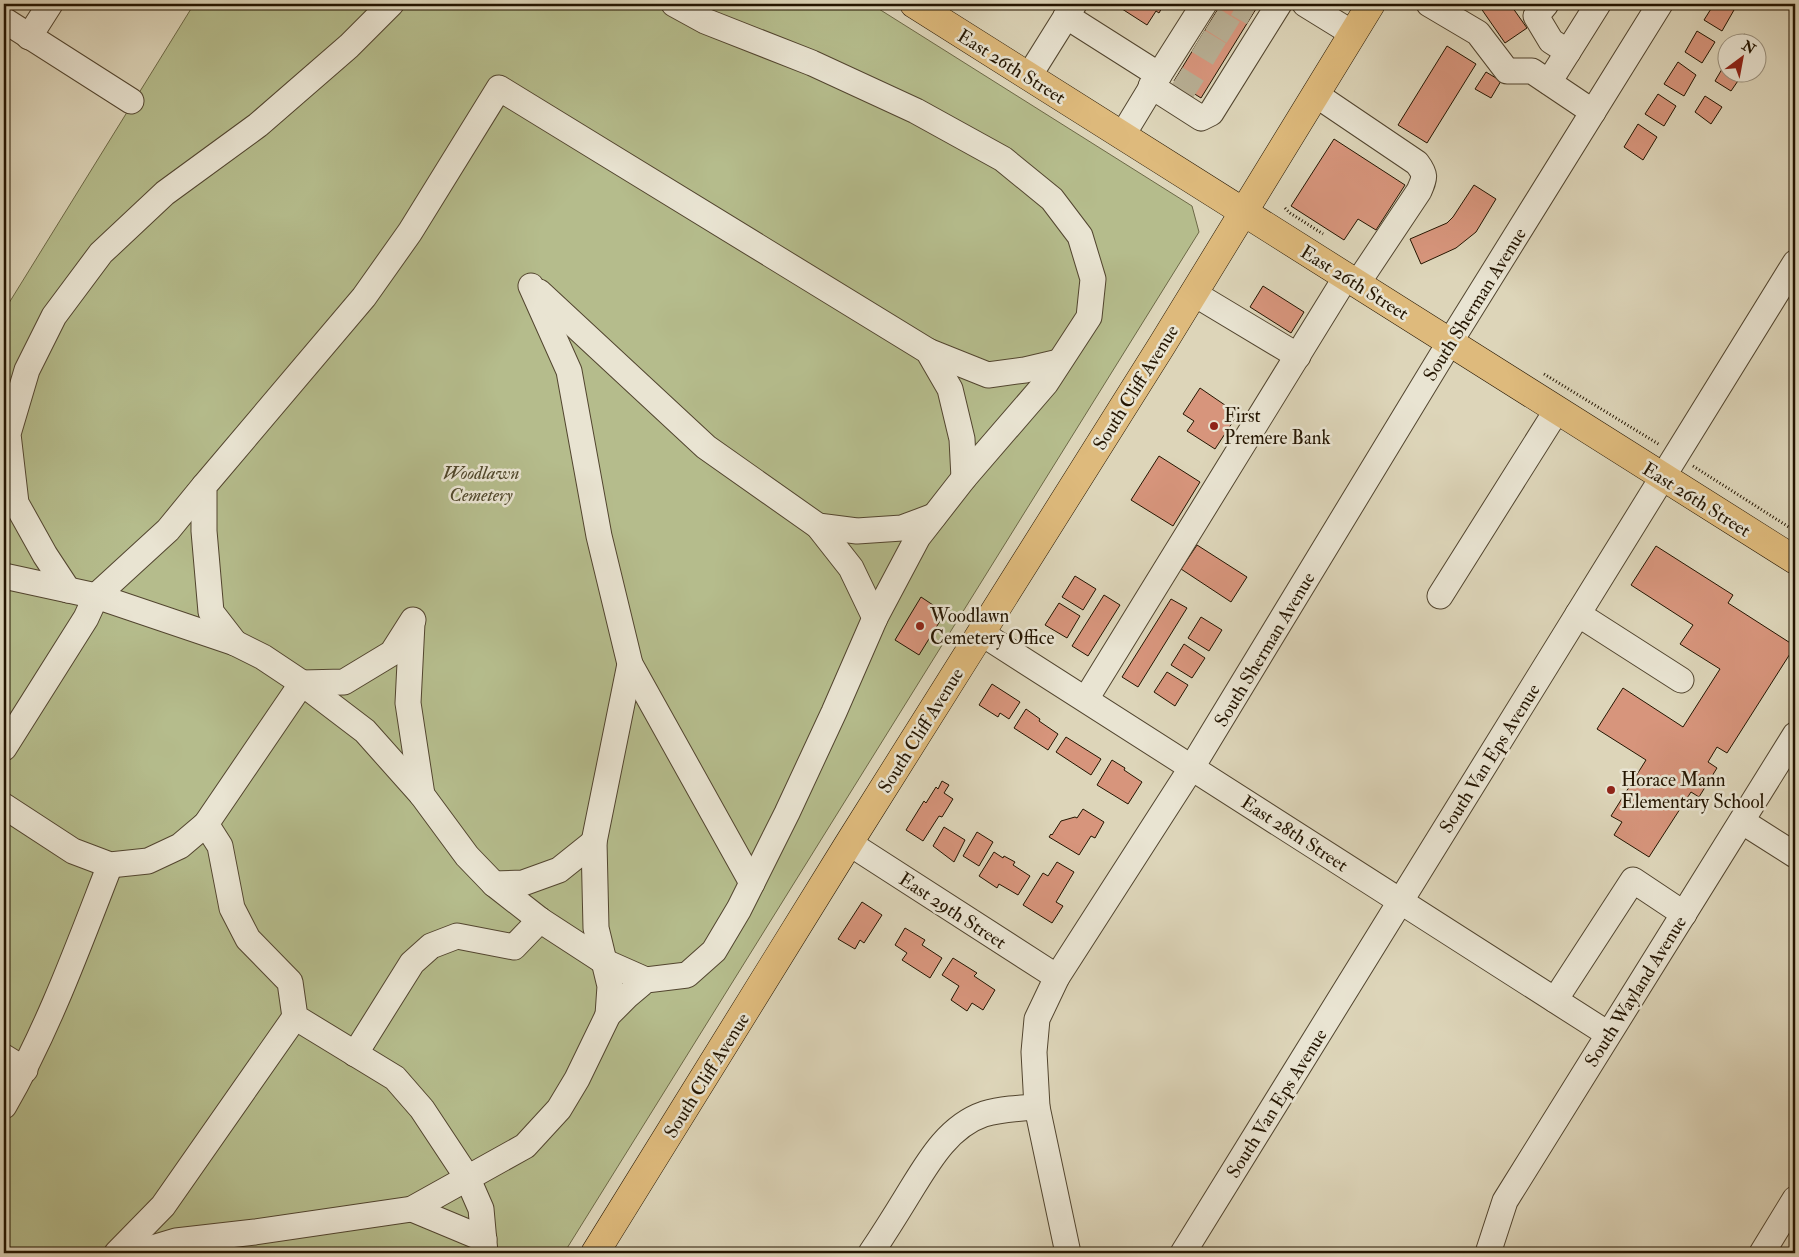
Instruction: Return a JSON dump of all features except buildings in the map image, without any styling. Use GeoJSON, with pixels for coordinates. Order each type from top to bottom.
{"type":"FeatureCollection","features":[{"type":"Feature","properties":{"kind":"main road","name":"South Cliff Avenue"},"geometry":{"type":"LineString","coordinates":[[595,1253],[1194,293],[1370,4]]}},
{"type":"Feature","properties":{"kind":"main road","name":"East 26th Street"},"geometry":{"type":"LineString","coordinates":[[921,6],[1122,136],[1557,410],[1669,466],[1795,560]]}},
{"type":"Feature","properties":{"kind":"street"},"geometry":{"type":"LineString","coordinates":[[29,37],[50,4]]}},
{"type":"Feature","properties":{"kind":"street"},"geometry":{"type":"LineString","coordinates":[[4,403],[27,370],[54,316],[101,253],[165,193],[258,125],[349,46],[391,4]]}},
{"type":"Feature","properties":{"kind":"street"},"geometry":{"type":"LineString","coordinates":[[4,576],[96,596],[235,643],[263,657],[302,682],[365,731],[422,796],[467,856],[494,884],[540,920],[603,960],[646,980],[687,975],[714,951],[739,909],[834,712],[874,618],[918,537],[964,478],[1046,383],[1089,317],[1093,279],[1080,236],[1052,199],[1003,159],[916,111],[812,63],[704,21],[674,4]]}},
{"type":"Feature","properties":{"kind":"street"},"geometry":{"type":"LineString","coordinates":[[1305,4],[1352,33]]}},
{"type":"Feature","properties":{"kind":"street"},"geometry":{"type":"LineString","coordinates":[[1429,4],[1478,33],[1507,71],[1532,71],[1593,112]]}},
{"type":"Feature","properties":{"kind":"street"},"geometry":{"type":"LineString","coordinates":[[1546,4],[1536,16],[1551,41],[1568,52]]}},
{"type":"Feature","properties":{"kind":"street"},"geometry":{"type":"LineString","coordinates":[[1549,82],[1598,4]]}},
{"type":"Feature","properties":{"kind":"street","name":"South Sherman Avenue"},"geometry":{"type":"LineString","coordinates":[[1068,1253],[1037,1107],[1034,1052],[1036,1019],[1057,977],[1192,767],[1450,342],[1660,4]]}},
{"type":"Feature","properties":{"kind":"street"},"geometry":{"type":"LineString","coordinates":[[1029,76],[1070,10],[1167,71],[1201,118],[1211,113],[1214,92],[1247,40],[1270,10]]}},
{"type":"Feature","properties":{"kind":"street"},"geometry":{"type":"LineString","coordinates":[[1122,136],[1192,37],[1205,11]]}},
{"type":"Feature","properties":{"kind":"street"},"geometry":{"type":"LineString","coordinates":[[4,20],[131,101]]}},
{"type":"Feature","properties":{"kind":"street"},"geometry":{"type":"LineString","coordinates":[[4,748],[86,618],[96,596],[168,530],[364,297],[410,232],[499,88],[928,351],[988,374],[1025,370],[1059,362]]}},
{"type":"Feature","properties":{"kind":"street"},"geometry":{"type":"LineString","coordinates":[[1086,699],[1298,356],[1419,191],[1424,179],[1423,171],[1417,163],[1315,94]]}},
{"type":"Feature","properties":{"kind":"street","name":"South Van Eps Avenue"},"geometry":{"type":"LineString","coordinates":[[1183,1253],[1795,263]]}},
{"type":"Feature","properties":{"kind":"street"},"geometry":{"type":"LineString","coordinates":[[752,883],[630,664],[599,536],[569,371],[531,286],[706,447],[818,526],[851,568],[874,618]]}},
{"type":"Feature","properties":{"kind":"street"},"geometry":{"type":"LineString","coordinates":[[1194,293],[1298,356]]}},
{"type":"Feature","properties":{"kind":"street"},"geometry":{"type":"LineString","coordinates":[[928,351],[950,389],[962,439],[964,478]]}},
{"type":"Feature","properties":{"kind":"street"},"geometry":{"type":"LineString","coordinates":[[27,370],[8,434],[16,503],[45,555],[68,590]]}},
{"type":"Feature","properties":{"kind":"street"},"geometry":{"type":"LineString","coordinates":[[1440,596],[1557,410]]}},
{"type":"Feature","properties":{"kind":"street"},"geometry":{"type":"LineString","coordinates":[[204,486],[204,531],[212,612],[235,643]]}},
{"type":"Feature","properties":{"kind":"street"},"geometry":{"type":"LineString","coordinates":[[818,526],[857,531],[902,528],[934,516]]}},
{"type":"Feature","properties":{"kind":"street"},"geometry":{"type":"LineString","coordinates":[[1578,614],[1681,680]]}},
{"type":"Feature","properties":{"kind":"street"},"geometry":{"type":"LineString","coordinates":[[302,682],[344,682],[392,653],[413,620],[408,703],[422,796]]}},
{"type":"Feature","properties":{"kind":"street","name":"East 28th Street"},"geometry":{"type":"LineString","coordinates":[[981,633],[1608,1034]]}},
{"type":"Feature","properties":{"kind":"street"},"geometry":{"type":"LineString","coordinates":[[608,1015],[610,986],[596,928],[594,842],[630,664]]}},
{"type":"Feature","properties":{"kind":"street"},"geometry":{"type":"LineString","coordinates":[[4,806],[73,851],[110,865],[148,861],[180,846],[206,824],[302,682]]}},
{"type":"Feature","properties":{"kind":"street","name":"South Wayland Avenue"},"geometry":{"type":"LineString","coordinates":[[1488,1253],[1505,1201],[1608,1034],[1743,822],[1795,735]]}},
{"type":"Feature","properties":{"kind":"street"},"geometry":{"type":"LineString","coordinates":[[1743,822],[1795,855]]}},
{"type":"Feature","properties":{"kind":"street"},"geometry":{"type":"LineString","coordinates":[[117,1253],[163,1206],[295,1017],[290,982],[248,939],[232,908],[220,846],[206,824]]}},
{"type":"Feature","properties":{"kind":"street"},"geometry":{"type":"LineString","coordinates":[[494,884],[523,883],[559,870],[594,842]]}},
{"type":"Feature","properties":{"kind":"street","name":"East 29th Street"},"geometry":{"type":"LineString","coordinates":[[850,843],[1057,977]]}},
{"type":"Feature","properties":{"kind":"street"},"geometry":{"type":"LineString","coordinates":[[4,1106],[25,1070],[64,986],[110,865]]}},
{"type":"Feature","properties":{"kind":"street"},"geometry":{"type":"LineString","coordinates":[[1555,1000],[1633,880],[1684,914]]}},
{"type":"Feature","properties":{"kind":"street"},"geometry":{"type":"LineString","coordinates":[[355,1054],[412,963],[430,946],[457,936],[514,946],[540,920]]}},
{"type":"Feature","properties":{"kind":"street"},"geometry":{"type":"LineString","coordinates":[[136,1253],[184,1247],[252,1243],[412,1209],[525,1146],[559,1109],[577,1079],[608,1015],[646,980]]}},
{"type":"Feature","properties":{"kind":"street"},"geometry":{"type":"LineString","coordinates":[[295,1017],[395,1078],[422,1109],[468,1177],[481,1209],[484,1246]]}},
{"type":"Feature","properties":{"kind":"street"},"geometry":{"type":"LineString","coordinates":[[4,1057],[25,1070]]}},
{"type":"Feature","properties":{"kind":"street"},"geometry":{"type":"LineString","coordinates":[[872,1253],[929,1161],[943,1143],[962,1127],[982,1115],[1009,1108],[1037,1107]]}},
{"type":"Feature","properties":{"kind":"street"},"geometry":{"type":"LineString","coordinates":[[1762,1253],[1795,1200]]}},
{"type":"Feature","properties":{"kind":"street"},"geometry":{"type":"LineString","coordinates":[[163,1206],[184,1247]]}},
{"type":"Feature","properties":{"kind":"street"},"geometry":{"type":"LineString","coordinates":[[412,1209],[484,1246]]}},
{"type":"Feature","properties":{"kind":"path"},"geometry":{"type":"LineString","coordinates":[[1285,208],[1330,239]]}},
{"type":"Feature","properties":{"kind":"path"},"geometry":{"type":"LineString","coordinates":[[1536,369],[1669,466],[1795,531]]}},
{"type":"Feature","properties":{"kind":"green space","name":"Woodlawn Cemetery"},"geometry":{"type":"Polygon","coordinates":[[[194,4],[871,4],[1192,206],[1199,232],[564,1253],[4,1253],[4,311],[194,4]]]}},
{"type":"Feature","properties":{"kind":"tunnel"},"geometry":{"type":"LineString","coordinates":[[1237,4],[1253,13]]}},
{"type":"Feature","properties":{"kind":"tunnel"},"geometry":{"type":"LineString","coordinates":[[1212,19],[1239,36]]}},
{"type":"Feature","properties":{"kind":"tunnel"},"geometry":{"type":"LineString","coordinates":[[1198,41],[1226,58]]}},
{"type":"Feature","properties":{"kind":"tunnel"},"geometry":{"type":"LineString","coordinates":[[1176,78],[1203,95]]}},
{"type":"Feature","properties":{"kind":"place","name":"First Premere Bank"},"geometry":{"type":"Point","coordinates":[1214,426]}},
{"type":"Feature","properties":{"kind":"place","name":"Woodlawn Cemetery Office"},"geometry":{"type":"Point","coordinates":[920,626]}},
{"type":"Feature","properties":{"kind":"place","name":"Horace Mann Elementary School"},"geometry":{"type":"Point","coordinates":[1611,790]}}]}
